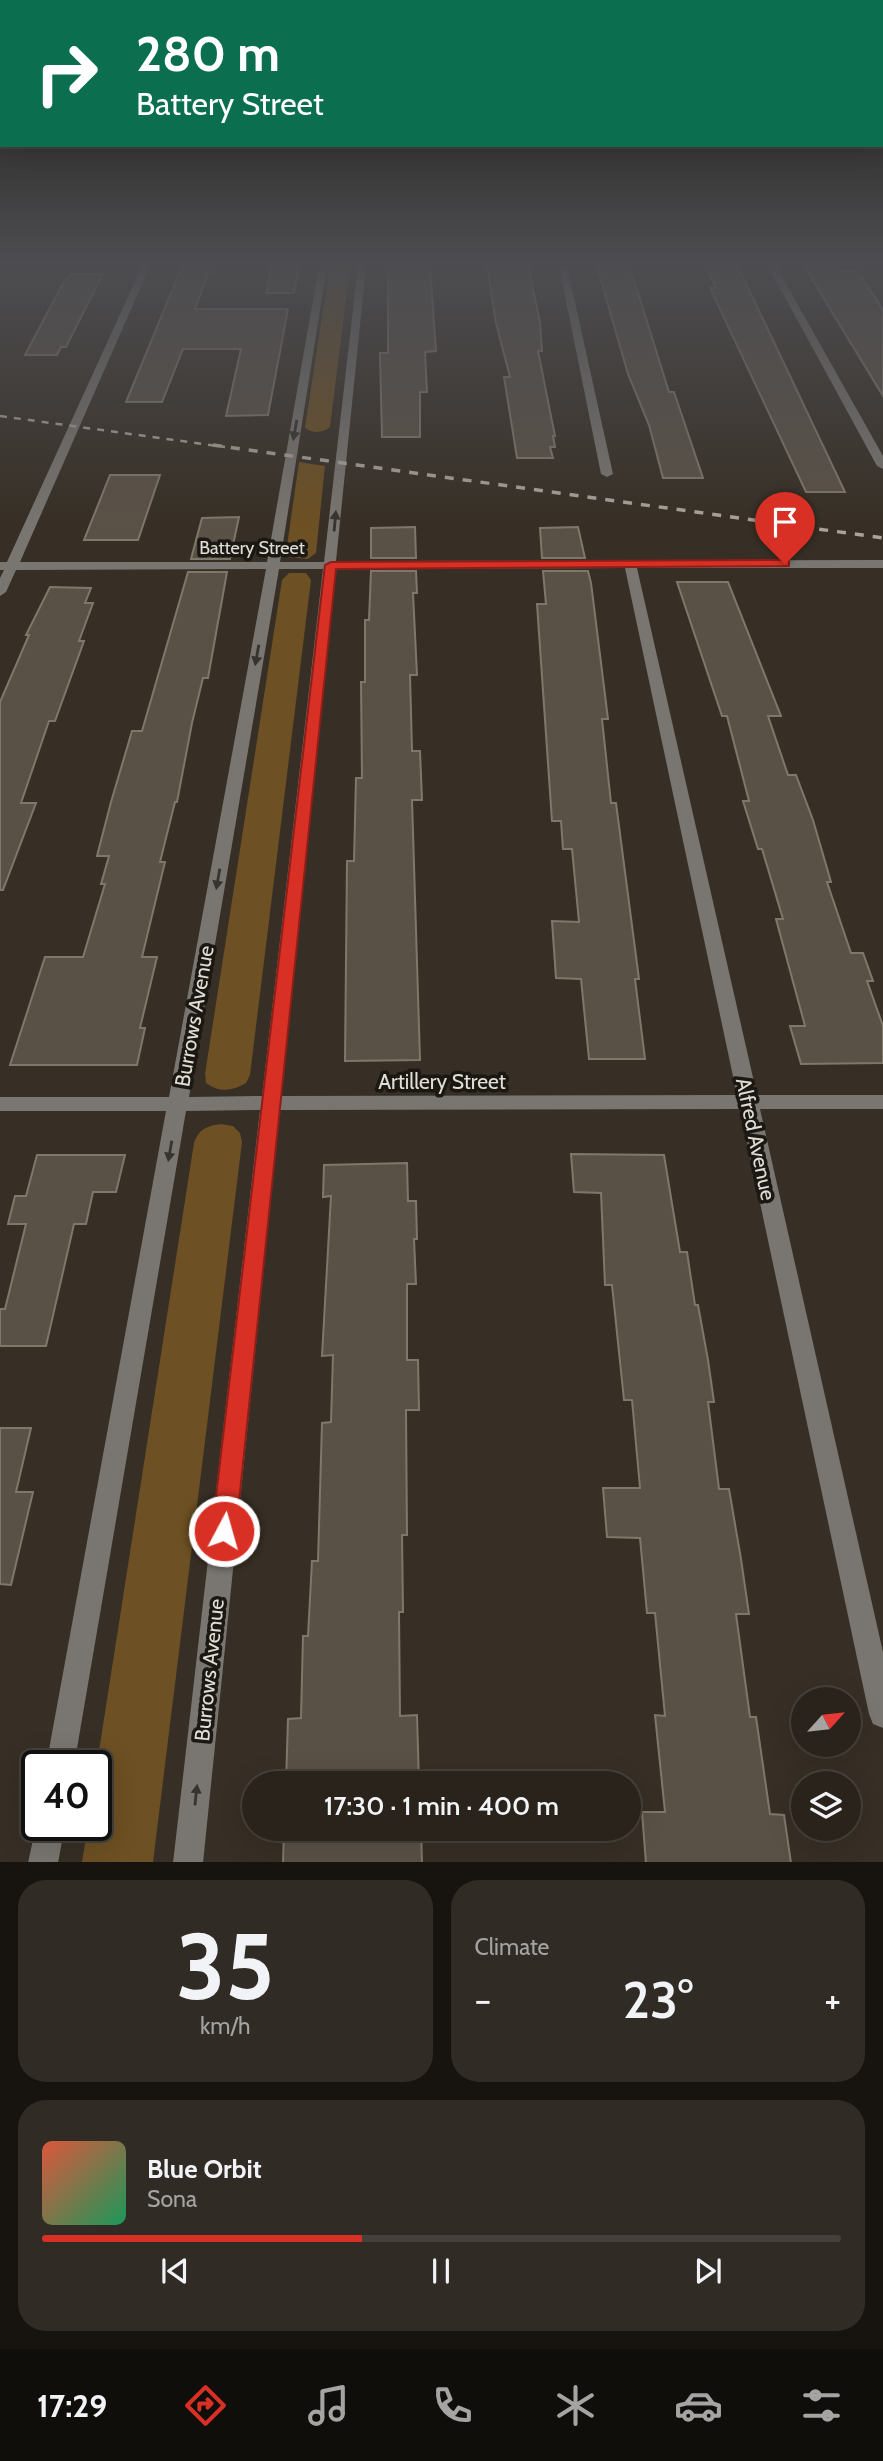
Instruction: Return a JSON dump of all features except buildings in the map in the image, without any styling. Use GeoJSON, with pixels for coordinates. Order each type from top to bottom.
{"type":"FeatureCollection","features":[{"type":"Feature","properties":{"kind":"street"},"geometry":{"type":"LineString","coordinates":[[0,592],[6,566],[105,353]]}},
{"type":"Feature","properties":{"kind":"street","name":"Burrows Avenue"},"geometry":{"type":"LineString","coordinates":[[63,1750],[179,1102],[309,353]]}},
{"type":"Feature","properties":{"kind":"street","name":"Burrows Avenue"},"geometry":{"type":"LineString","coordinates":[[188,1862],[353,353]]}},
{"type":"Feature","properties":{"kind":"street"},"geometry":{"type":"LineString","coordinates":[[581,353],[607,474]]}},
{"type":"Feature","properties":{"kind":"street"},"geometry":{"type":"LineString","coordinates":[[820,353],[883,466]]}},
{"type":"Feature","properties":{"kind":"street","name":"Alfred Avenue"},"geometry":{"type":"LineString","coordinates":[[630,564],[883,1714]]}},
{"type":"Feature","properties":{"kind":"street","name":"Battery Street"},"geometry":{"type":"LineString","coordinates":[[6,566],[883,564]]}},
{"type":"Feature","properties":{"kind":"street","name":"Artillery Street"},"geometry":{"type":"LineString","coordinates":[[0,1104],[883,1102]]}},
{"type":"Feature","properties":{"kind":"street"},"geometry":{"type":"LineString","coordinates":[[43,1862],[47,1841]]}},
{"type":"Feature","properties":{"kind":"shaded area"},"geometry":{"type":"Polygon","coordinates":[[[317,353],[339,353],[330,427],[314,432],[305,427],[317,353]]]}},
{"type":"Feature","properties":{"kind":"shaded area"},"geometry":{"type":"Polygon","coordinates":[[[299,462],[325,466],[316,553],[308,559],[288,557],[286,553],[299,462]]]}},
{"type":"Feature","properties":{"kind":"shaded area"},"geometry":{"type":"Polygon","coordinates":[[[289,573],[306,573],[311,580],[250,1075],[241,1086],[221,1090],[206,1083],[205,1074],[282,580],[289,573]]]}},
{"type":"Feature","properties":{"kind":"shaded area"},"geometry":{"type":"Polygon","coordinates":[[[212,1126],[233,1126],[240,1133],[242,1142],[153,1862],[82,1862],[85,1841],[112,1841],[112,1750],[99,1750],[194,1143],[198,1134],[212,1126]]]}},
{"type":"Feature","properties":{"kind":"railway"},"geometry":{"type":"LineString","coordinates":[[0,416],[225,447]]}},
{"type":"Feature","properties":{"kind":"railway"},"geometry":{"type":"LineString","coordinates":[[213,445],[883,538]]}},
{"type":"Feature","properties":{"kind":"route"},"geometry":{"type":"LineString","coordinates":[[224,1531],[331,565],[785,564]]}}]}
